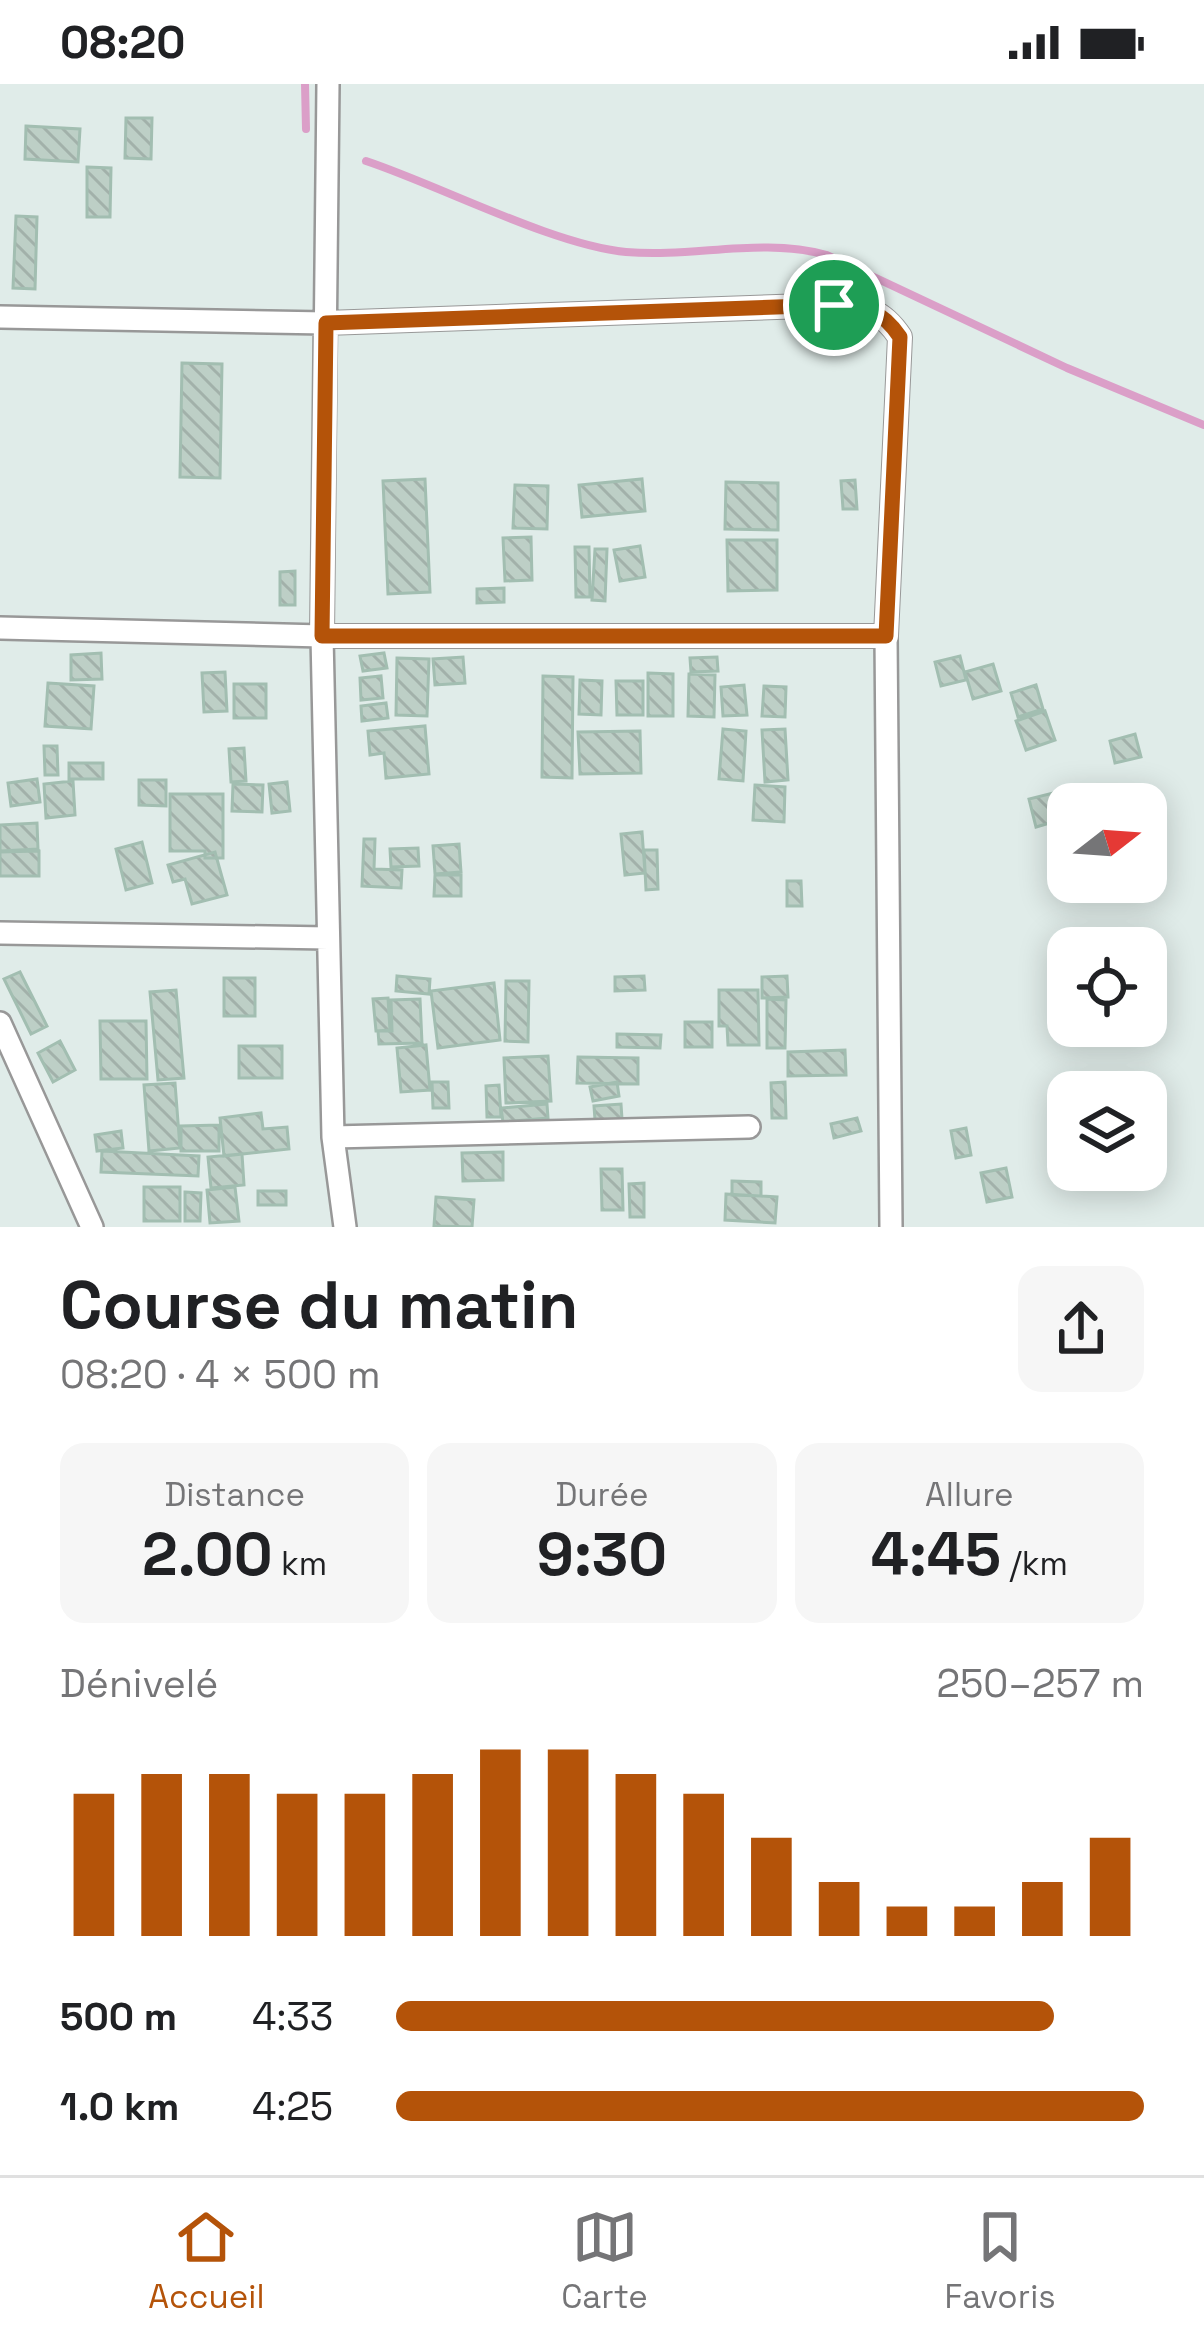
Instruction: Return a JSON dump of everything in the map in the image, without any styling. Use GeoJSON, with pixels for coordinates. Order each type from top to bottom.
{"type":"FeatureCollection","features":[{"type":"Feature","properties":{"kind":"street"},"geometry":{"type":"LineString","coordinates":[[328,84],[322,636],[333,1137],[345,1227]]}},
{"type":"Feature","properties":{"kind":"street"},"geometry":{"type":"LineString","coordinates":[[0,317],[326,323],[834,305],[866,307],[886,317],[900,337],[886,636],[891,1227]]}},
{"type":"Feature","properties":{"kind":"street"},"geometry":{"type":"LineString","coordinates":[[0,628],[322,636],[886,636]]}},
{"type":"Feature","properties":{"kind":"street"},"geometry":{"type":"LineString","coordinates":[[0,933],[328,938]]}},
{"type":"Feature","properties":{"kind":"street"},"geometry":{"type":"LineString","coordinates":[[0,1023],[92,1227]]}},
{"type":"Feature","properties":{"kind":"street"},"geometry":{"type":"LineString","coordinates":[[333,1137],[748,1127]]}},
{"type":"Feature","properties":{"kind":"building"},"geometry":{"type":"Polygon","coordinates":[[[126,118],[152,118],[151,159],[125,158],[126,118]]]}},
{"type":"Feature","properties":{"kind":"building"},"geometry":{"type":"Polygon","coordinates":[[[26,126],[80,129],[78,162],[25,159],[26,126]]]}},
{"type":"Feature","properties":{"kind":"building"},"geometry":{"type":"Polygon","coordinates":[[[87,167],[111,168],[110,217],[87,217],[87,167]]]}},
{"type":"Feature","properties":{"kind":"building"},"geometry":{"type":"Polygon","coordinates":[[[16,216],[37,217],[35,289],[13,288],[16,216]]]}},
{"type":"Feature","properties":{"kind":"building"},"geometry":{"type":"Polygon","coordinates":[[[182,363],[222,364],[220,478],[180,477],[182,363]]]}},
{"type":"Feature","properties":{"kind":"building"},"geometry":{"type":"Polygon","coordinates":[[[425,479],[430,592],[388,594],[383,481],[425,479]]]}},
{"type":"Feature","properties":{"kind":"building"},"geometry":{"type":"Polygon","coordinates":[[[642,479],[645,511],[582,517],[579,485],[642,479]]]}},
{"type":"Feature","properties":{"kind":"building"},"geometry":{"type":"Polygon","coordinates":[[[855,480],[857,509],[843,509],[841,481],[855,480]]]}},
{"type":"Feature","properties":{"kind":"building"},"geometry":{"type":"Polygon","coordinates":[[[726,482],[778,483],[778,530],[725,529],[726,482]]]}},
{"type":"Feature","properties":{"kind":"building"},"geometry":{"type":"Polygon","coordinates":[[[515,485],[548,486],[547,529],[513,528],[515,485]]]}},
{"type":"Feature","properties":{"kind":"building"},"geometry":{"type":"Polygon","coordinates":[[[531,537],[532,580],[505,581],[503,538],[531,537]]]}},
{"type":"Feature","properties":{"kind":"building"},"geometry":{"type":"Polygon","coordinates":[[[727,540],[777,540],[777,590],[728,591],[727,540]]]}},
{"type":"Feature","properties":{"kind":"building"},"geometry":{"type":"Polygon","coordinates":[[[640,546],[645,577],[620,581],[614,550],[640,546]]]}},
{"type":"Feature","properties":{"kind":"building"},"geometry":{"type":"Polygon","coordinates":[[[575,547],[589,547],[590,597],[576,597],[575,547]]]}},
{"type":"Feature","properties":{"kind":"building"},"geometry":{"type":"Polygon","coordinates":[[[595,549],[607,549],[605,601],[592,600],[595,549]]]}},
{"type":"Feature","properties":{"kind":"building"},"geometry":{"type":"Polygon","coordinates":[[[295,571],[295,605],[280,605],[280,572],[295,571]]]}},
{"type":"Feature","properties":{"kind":"building"},"geometry":{"type":"Polygon","coordinates":[[[504,588],[504,602],[477,603],[477,589],[504,588]]]}},
{"type":"Feature","properties":{"kind":"building"},"geometry":{"type":"Polygon","coordinates":[[[101,653],[102,679],[71,680],[71,655],[101,653]]]}},
{"type":"Feature","properties":{"kind":"building"},"geometry":{"type":"Polygon","coordinates":[[[384,653],[387,668],[363,671],[360,656],[384,653]]]}},
{"type":"Feature","properties":{"kind":"building"},"geometry":{"type":"Polygon","coordinates":[[[960,656],[966,680],[941,686],[935,662],[960,656]]]}},
{"type":"Feature","properties":{"kind":"building"},"geometry":{"type":"Polygon","coordinates":[[[463,657],[465,683],[435,685],[433,659],[463,657]]]}},
{"type":"Feature","properties":{"kind":"building"},"geometry":{"type":"Polygon","coordinates":[[[717,657],[718,671],[691,672],[690,658],[717,657]]]}},
{"type":"Feature","properties":{"kind":"building"},"geometry":{"type":"Polygon","coordinates":[[[397,658],[429,659],[427,716],[396,715],[397,658]]]}},
{"type":"Feature","properties":{"kind":"building"},"geometry":{"type":"Polygon","coordinates":[[[993,664],[1001,691],[973,699],[965,672],[993,664]]]}},
{"type":"Feature","properties":{"kind":"building"},"geometry":{"type":"Polygon","coordinates":[[[225,672],[227,711],[204,712],[202,673],[225,672]]]}},
{"type":"Feature","properties":{"kind":"building"},"geometry":{"type":"Polygon","coordinates":[[[648,673],[673,674],[673,716],[648,716],[648,673]]]}},
{"type":"Feature","properties":{"kind":"building"},"geometry":{"type":"Polygon","coordinates":[[[689,674],[715,675],[714,717],[688,716],[689,674]]]}},
{"type":"Feature","properties":{"kind":"building"},"geometry":{"type":"Polygon","coordinates":[[[381,676],[383,698],[361,700],[360,678],[381,676]]]}},
{"type":"Feature","properties":{"kind":"building"},"geometry":{"type":"Polygon","coordinates":[[[543,676],[573,677],[572,778],[542,777],[543,676]]]}},
{"type":"Feature","properties":{"kind":"building"},"geometry":{"type":"Polygon","coordinates":[[[580,680],[602,681],[601,715],[579,714],[580,680]]]}},
{"type":"Feature","properties":{"kind":"building"},"geometry":{"type":"Polygon","coordinates":[[[616,681],[643,681],[643,715],[617,715],[616,681]]]}},
{"type":"Feature","properties":{"kind":"building"},"geometry":{"type":"Polygon","coordinates":[[[48,683],[94,686],[91,729],[45,726],[48,683]]]}},
{"type":"Feature","properties":{"kind":"building"},"geometry":{"type":"Polygon","coordinates":[[[234,684],[266,684],[266,718],[234,718],[234,684]]]}},
{"type":"Feature","properties":{"kind":"building"},"geometry":{"type":"Polygon","coordinates":[[[744,685],[747,715],[723,716],[721,687],[744,685]]]}},
{"type":"Feature","properties":{"kind":"building"},"geometry":{"type":"Polygon","coordinates":[[[1036,685],[1043,709],[1018,717],[1011,693],[1036,685]]]}},
{"type":"Feature","properties":{"kind":"building"},"geometry":{"type":"Polygon","coordinates":[[[764,686],[786,687],[785,717],[762,716],[764,686]]]}},
{"type":"Feature","properties":{"kind":"building"},"geometry":{"type":"Polygon","coordinates":[[[386,703],[388,718],[362,721],[361,706],[386,703]]]}},
{"type":"Feature","properties":{"kind":"building"},"geometry":{"type":"Polygon","coordinates":[[[1045,711],[1055,740],[1026,750],[1016,721],[1045,711]]]}},
{"type":"Feature","properties":{"kind":"building"},"geometry":{"type":"Polygon","coordinates":[[[425,726],[429,774],[386,778],[384,753],[370,755],[368,731],[425,726]]]}},
{"type":"Feature","properties":{"kind":"building"},"geometry":{"type":"Polygon","coordinates":[[[723,729],[746,731],[743,781],[719,779],[723,729]]]}},
{"type":"Feature","properties":{"kind":"building"},"geometry":{"type":"Polygon","coordinates":[[[785,729],[788,780],[765,782],[762,730],[785,729]]]}},
{"type":"Feature","properties":{"kind":"building"},"geometry":{"type":"Polygon","coordinates":[[[640,731],[641,773],[580,774],[578,732],[640,731]]]}},
{"type":"Feature","properties":{"kind":"building"},"geometry":{"type":"Polygon","coordinates":[[[1135,734],[1141,757],[1115,763],[1110,741],[1135,734]]]}},
{"type":"Feature","properties":{"kind":"building"},"geometry":{"type":"Polygon","coordinates":[[[44,746],[57,746],[58,775],[45,775],[44,746]]]}},
{"type":"Feature","properties":{"kind":"building"},"geometry":{"type":"Polygon","coordinates":[[[244,748],[246,781],[231,782],[229,749],[244,748]]]}},
{"type":"Feature","properties":{"kind":"building"},"geometry":{"type":"Polygon","coordinates":[[[69,763],[103,763],[103,779],[69,779],[69,763]]]}},
{"type":"Feature","properties":{"kind":"building"},"geometry":{"type":"Polygon","coordinates":[[[37,779],[40,802],[11,806],[8,783],[37,779]]]}},
{"type":"Feature","properties":{"kind":"building"},"geometry":{"type":"Polygon","coordinates":[[[139,780],[166,780],[166,806],[139,805],[139,780]]]}},
{"type":"Feature","properties":{"kind":"building"},"geometry":{"type":"Polygon","coordinates":[[[73,781],[75,815],[46,818],[44,784],[73,781]]]}},
{"type":"Feature","properties":{"kind":"building"},"geometry":{"type":"Polygon","coordinates":[[[287,782],[290,811],[272,813],[269,784],[287,782]]]}},
{"type":"Feature","properties":{"kind":"building"},"geometry":{"type":"Polygon","coordinates":[[[233,784],[263,785],[262,812],[232,811],[233,784]]]}},
{"type":"Feature","properties":{"kind":"building"},"geometry":{"type":"Polygon","coordinates":[[[755,785],[785,787],[784,822],[753,820],[755,785]]]}},
{"type":"Feature","properties":{"kind":"building"},"geometry":{"type":"Polygon","coordinates":[[[170,794],[223,794],[223,858],[205,858],[205,851],[170,851],[170,794]]]}},
{"type":"Feature","properties":{"kind":"building"},"geometry":{"type":"Polygon","coordinates":[[[1047,794],[1047,824],[1036,827],[1029,799],[1047,794]]]}},
{"type":"Feature","properties":{"kind":"building"},"geometry":{"type":"Polygon","coordinates":[[[37,823],[38,849],[0,851],[0,825],[37,823]]]}},
{"type":"Feature","properties":{"kind":"building"},"geometry":{"type":"Polygon","coordinates":[[[642,832],[645,873],[625,875],[621,834],[642,832]]]}},
{"type":"Feature","properties":{"kind":"building"},"geometry":{"type":"Polygon","coordinates":[[[364,839],[375,839],[374,869],[402,870],[401,888],[362,886],[364,839]]]}},
{"type":"Feature","properties":{"kind":"building"},"geometry":{"type":"Polygon","coordinates":[[[142,842],[152,883],[126,890],[116,849],[142,842]]]}},
{"type":"Feature","properties":{"kind":"building"},"geometry":{"type":"Polygon","coordinates":[[[459,844],[461,872],[435,874],[433,846],[459,844]]]}},
{"type":"Feature","properties":{"kind":"building"},"geometry":{"type":"Polygon","coordinates":[[[418,848],[419,866],[391,867],[390,849],[418,848]]]}},
{"type":"Feature","properties":{"kind":"building"},"geometry":{"type":"Polygon","coordinates":[[[644,850],[657,850],[658,889],[646,890],[644,850]]]}},
{"type":"Feature","properties":{"kind":"building"},"geometry":{"type":"Polygon","coordinates":[[[39,851],[39,876],[0,876],[0,852],[39,851]]]}},
{"type":"Feature","properties":{"kind":"building"},"geometry":{"type":"Polygon","coordinates":[[[215,852],[227,895],[192,904],[185,879],[173,882],[168,865],[215,852]]]}},
{"type":"Feature","properties":{"kind":"building"},"geometry":{"type":"Polygon","coordinates":[[[435,875],[461,875],[461,896],[434,896],[435,875]]]}},
{"type":"Feature","properties":{"kind":"building"},"geometry":{"type":"Polygon","coordinates":[[[787,881],[801,881],[802,906],[787,906],[787,881]]]}},
{"type":"Feature","properties":{"kind":"building"},"geometry":{"type":"Polygon","coordinates":[[[20,972],[47,1026],[31,1034],[4,979],[20,972]]]}},
{"type":"Feature","properties":{"kind":"building"},"geometry":{"type":"Polygon","coordinates":[[[397,976],[430,979],[429,994],[396,991],[397,976]]]}},
{"type":"Feature","properties":{"kind":"building"},"geometry":{"type":"Polygon","coordinates":[[[644,976],[645,990],[615,991],[615,977],[644,976]]]}},
{"type":"Feature","properties":{"kind":"building"},"geometry":{"type":"Polygon","coordinates":[[[787,976],[788,997],[762,998],[762,977],[787,976]]]}},
{"type":"Feature","properties":{"kind":"building"},"geometry":{"type":"Polygon","coordinates":[[[224,978],[255,978],[255,1016],[224,1016],[224,978]]]}},
{"type":"Feature","properties":{"kind":"building"},"geometry":{"type":"Polygon","coordinates":[[[506,981],[529,981],[528,1042],[505,1041],[506,981]]]}},
{"type":"Feature","properties":{"kind":"building"},"geometry":{"type":"Polygon","coordinates":[[[494,983],[500,1040],[438,1048],[431,991],[494,983]]]}},
{"type":"Feature","properties":{"kind":"building"},"geometry":{"type":"Polygon","coordinates":[[[176,990],[184,1078],[158,1080],[150,992],[176,990]]]}},
{"type":"Feature","properties":{"kind":"building"},"geometry":{"type":"Polygon","coordinates":[[[719,990],[758,990],[759,1045],[728,1045],[727,1026],[719,1026],[719,990]]]}},
{"type":"Feature","properties":{"kind":"building"},"geometry":{"type":"Polygon","coordinates":[[[388,998],[390,1030],[376,1031],[373,999],[388,998]]]}},
{"type":"Feature","properties":{"kind":"building"},"geometry":{"type":"Polygon","coordinates":[[[420,999],[422,1043],[379,1044],[378,1031],[392,1031],[391,1000],[420,999]]]}},
{"type":"Feature","properties":{"kind":"building"},"geometry":{"type":"Polygon","coordinates":[[[767,999],[786,1000],[785,1048],[767,1048],[767,999]]]}},
{"type":"Feature","properties":{"kind":"building"},"geometry":{"type":"Polygon","coordinates":[[[100,1021],[146,1021],[147,1079],[101,1079],[100,1021]]]}},
{"type":"Feature","properties":{"kind":"building"},"geometry":{"type":"Polygon","coordinates":[[[685,1022],[712,1022],[712,1047],[685,1047],[685,1022]]]}},
{"type":"Feature","properties":{"kind":"building"},"geometry":{"type":"Polygon","coordinates":[[[617,1034],[661,1035],[660,1048],[617,1047],[617,1034]]]}},
{"type":"Feature","properties":{"kind":"building"},"geometry":{"type":"Polygon","coordinates":[[[60,1041],[75,1070],[53,1082],[38,1053],[60,1041]]]}},
{"type":"Feature","properties":{"kind":"building"},"geometry":{"type":"Polygon","coordinates":[[[426,1045],[430,1090],[401,1092],[397,1048],[426,1045]]]}},
{"type":"Feature","properties":{"kind":"building"},"geometry":{"type":"Polygon","coordinates":[[[239,1046],[282,1046],[282,1078],[239,1078],[239,1046]]]}},
{"type":"Feature","properties":{"kind":"building"},"geometry":{"type":"Polygon","coordinates":[[[845,1050],[846,1075],[788,1076],[788,1052],[845,1050]]]}},
{"type":"Feature","properties":{"kind":"building"},"geometry":{"type":"Polygon","coordinates":[[[548,1056],[551,1101],[506,1103],[504,1058],[548,1056]]]}},
{"type":"Feature","properties":{"kind":"building"},"geometry":{"type":"Polygon","coordinates":[[[578,1057],[638,1058],[638,1084],[577,1083],[578,1057]]]}},
{"type":"Feature","properties":{"kind":"building"},"geometry":{"type":"Polygon","coordinates":[[[432,1082],[448,1082],[449,1108],[433,1108],[432,1082]]]}},
{"type":"Feature","properties":{"kind":"building"},"geometry":{"type":"Polygon","coordinates":[[[617,1082],[619,1096],[593,1101],[590,1087],[617,1082]]]}},
{"type":"Feature","properties":{"kind":"building"},"geometry":{"type":"Polygon","coordinates":[[[785,1082],[786,1118],[772,1118],[771,1083],[785,1082]]]}},
{"type":"Feature","properties":{"kind":"building"},"geometry":{"type":"Polygon","coordinates":[[[175,1083],[180,1148],[149,1151],[144,1085],[175,1083]]]}},
{"type":"Feature","properties":{"kind":"building"},"geometry":{"type":"Polygon","coordinates":[[[499,1085],[501,1117],[487,1117],[486,1086],[499,1085]]]}},
{"type":"Feature","properties":{"kind":"building"},"geometry":{"type":"Polygon","coordinates":[[[547,1104],[548,1118],[503,1122],[501,1108],[547,1104]]]}},
{"type":"Feature","properties":{"kind":"building"},"geometry":{"type":"Polygon","coordinates":[[[621,1104],[622,1119],[595,1120],[594,1106],[621,1104]]]}},
{"type":"Feature","properties":{"kind":"building"},"geometry":{"type":"Polygon","coordinates":[[[261,1113],[263,1129],[287,1127],[289,1149],[224,1156],[220,1118],[261,1113]]]}},
{"type":"Feature","properties":{"kind":"building"},"geometry":{"type":"Polygon","coordinates":[[[857,1118],[861,1131],[834,1138],[831,1124],[857,1118]]]}},
{"type":"Feature","properties":{"kind":"building"},"geometry":{"type":"Polygon","coordinates":[[[219,1125],[219,1151],[181,1151],[181,1126],[219,1125]]]}},
{"type":"Feature","properties":{"kind":"building"},"geometry":{"type":"Polygon","coordinates":[[[966,1128],[971,1155],[956,1158],[951,1131],[966,1128]]]}},
{"type":"Feature","properties":{"kind":"building"},"geometry":{"type":"Polygon","coordinates":[[[121,1131],[123,1148],[97,1151],[95,1135],[121,1131]]]}},
{"type":"Feature","properties":{"kind":"building"},"geometry":{"type":"Polygon","coordinates":[[[102,1151],[199,1156],[198,1176],[101,1172],[102,1151]]]}},
{"type":"Feature","properties":{"kind":"building"},"geometry":{"type":"Polygon","coordinates":[[[503,1152],[503,1180],[463,1181],[462,1153],[503,1152]]]}},
{"type":"Feature","properties":{"kind":"building"},"geometry":{"type":"Polygon","coordinates":[[[242,1154],[244,1185],[211,1188],[208,1157],[242,1154]]]}},
{"type":"Feature","properties":{"kind":"building"},"geometry":{"type":"Polygon","coordinates":[[[1006,1168],[1012,1197],[987,1202],[981,1173],[1006,1168]]]}},
{"type":"Feature","properties":{"kind":"building"},"geometry":{"type":"Polygon","coordinates":[[[601,1169],[622,1169],[623,1210],[602,1210],[601,1169]]]}},
{"type":"Feature","properties":{"kind":"building"},"geometry":{"type":"Polygon","coordinates":[[[732,1181],[761,1182],[761,1196],[732,1195],[732,1181]]]}},
{"type":"Feature","properties":{"kind":"building"},"geometry":{"type":"Polygon","coordinates":[[[644,1183],[644,1217],[630,1217],[629,1184],[644,1183]]]}},
{"type":"Feature","properties":{"kind":"building"},"geometry":{"type":"Polygon","coordinates":[[[144,1187],[180,1187],[180,1221],[144,1221],[144,1187]]]}},
{"type":"Feature","properties":{"kind":"building"},"geometry":{"type":"Polygon","coordinates":[[[235,1187],[239,1221],[210,1223],[207,1190],[235,1187]]]}},
{"type":"Feature","properties":{"kind":"building"},"geometry":{"type":"Polygon","coordinates":[[[258,1191],[286,1191],[286,1205],[258,1205],[258,1191]]]}},
{"type":"Feature","properties":{"kind":"building"},"geometry":{"type":"Polygon","coordinates":[[[185,1192],[201,1193],[200,1221],[185,1221],[185,1192]]]}},
{"type":"Feature","properties":{"kind":"building"},"geometry":{"type":"Polygon","coordinates":[[[726,1194],[777,1197],[775,1223],[725,1220],[726,1194]]]}},
{"type":"Feature","properties":{"kind":"building"},"geometry":{"type":"Polygon","coordinates":[[[436,1197],[474,1200],[472,1227],[434,1226],[436,1197]]]}},
{"type":"Feature","properties":{"kind":"waterway"},"geometry":{"type":"LineString","coordinates":[[305,84],[306,129]]}},
{"type":"Feature","properties":{"kind":"waterway"},"geometry":{"type":"LineString","coordinates":[[366,161],[531,227],[597,247],[651,253],[777,248],[827,255],[1067,368],[1204,425]]}},
{"type":"Feature","properties":{"kind":"route"},"geometry":{"type":"LineString","coordinates":[[834,305],[866,307],[886,317],[900,337],[886,636],[322,636],[326,323],[834,305]]}}]}
